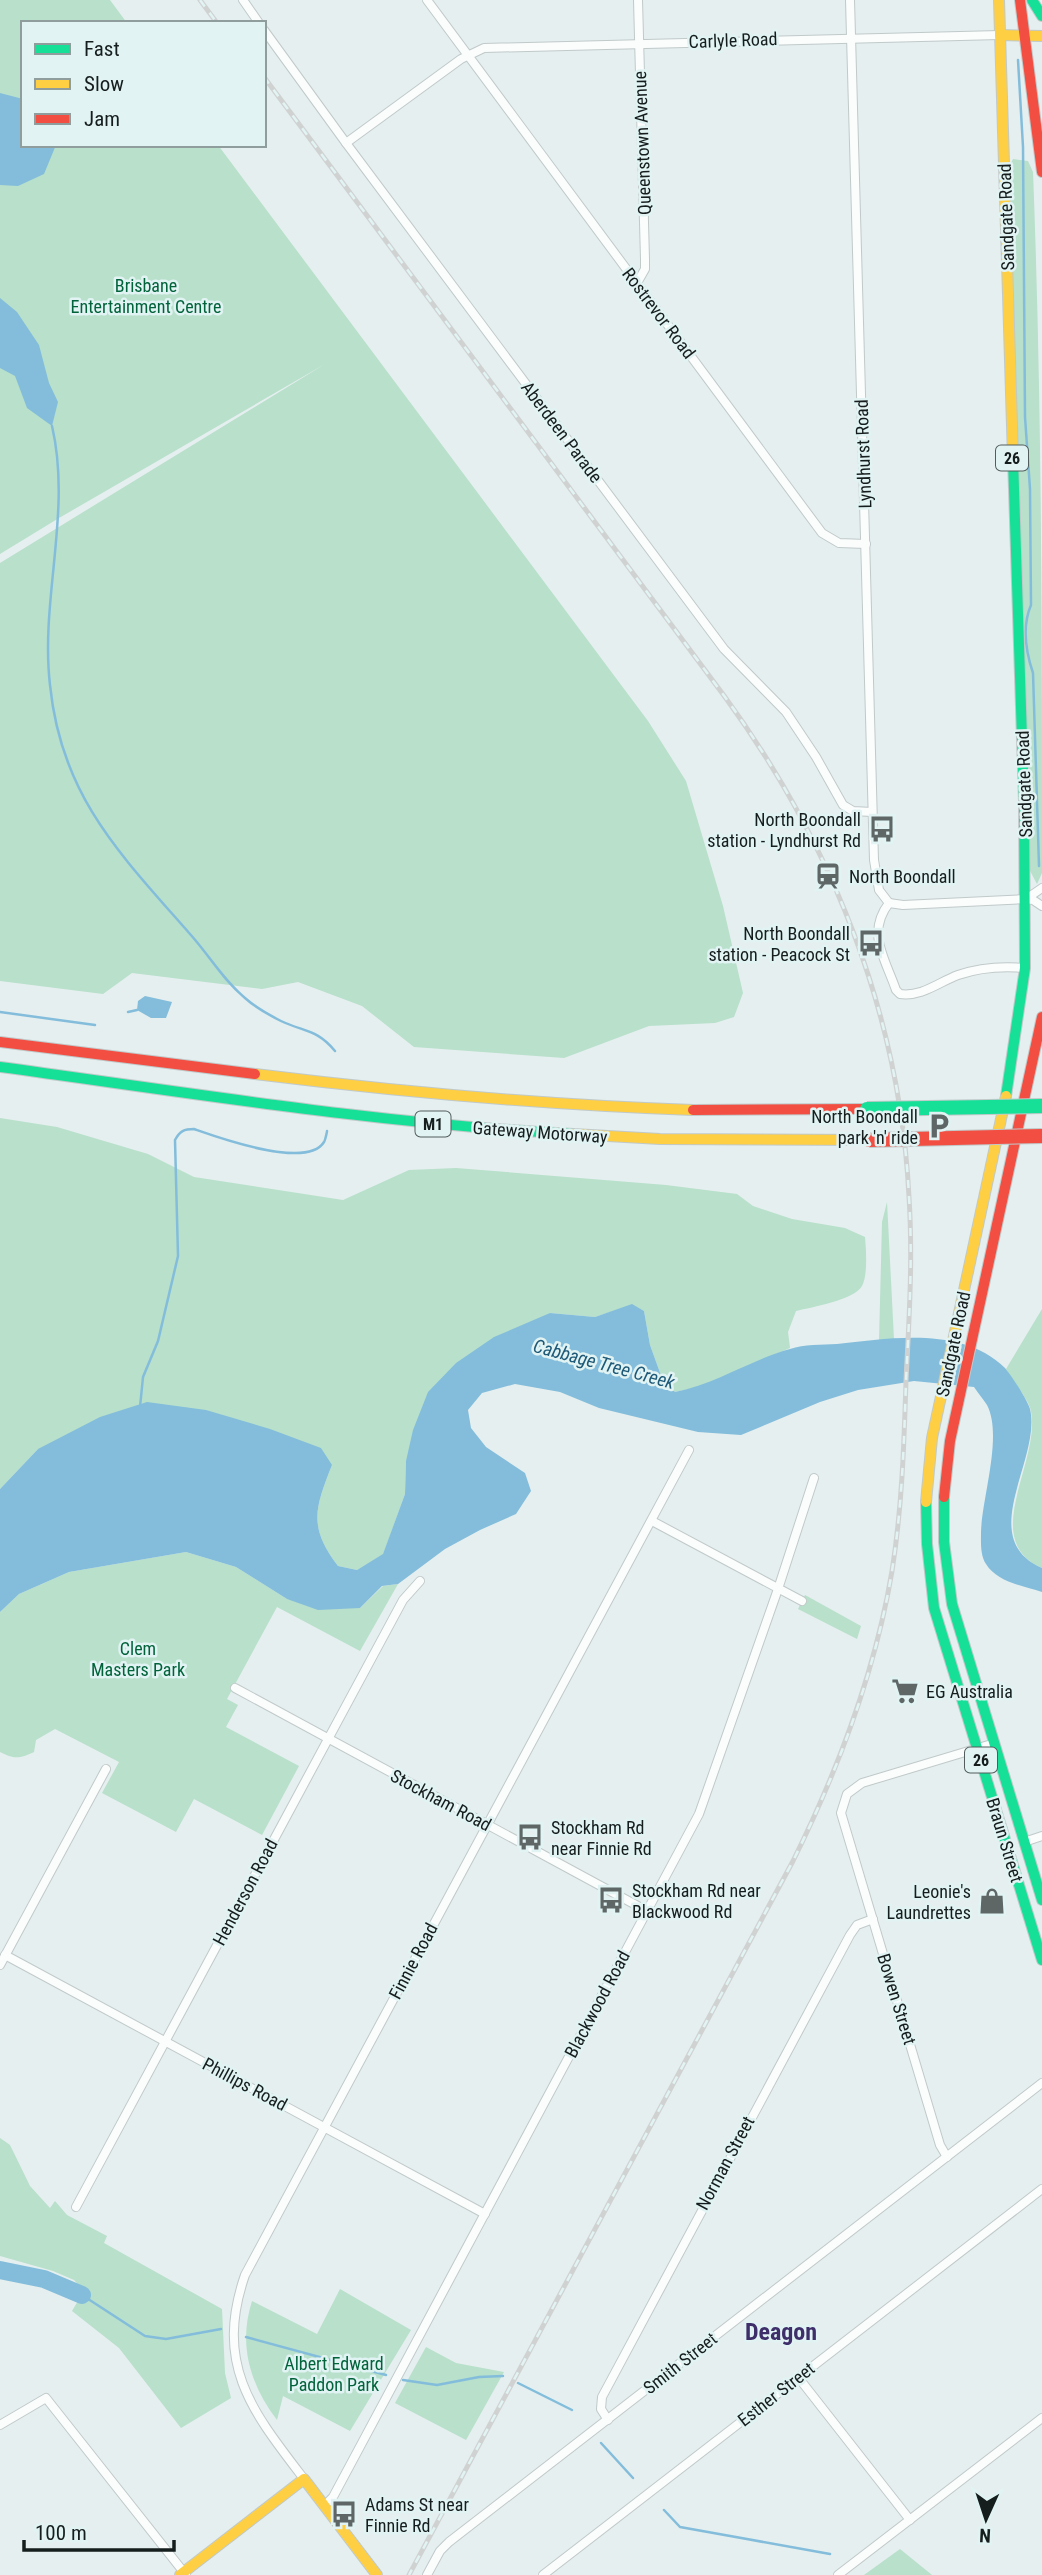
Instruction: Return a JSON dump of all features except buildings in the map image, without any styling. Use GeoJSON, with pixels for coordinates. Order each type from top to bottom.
{"type":"FeatureCollection","features":[{"type":"Feature","properties":{"kind":"main road","name":"Sandgate Road"},"geometry":{"type":"LineString","coordinates":[[926,1558],[926,1478],[1012,1074],[1025,968],[1026,899],[999,0]]}},
{"type":"Feature","properties":{"kind":"main road","name":"Sandgate Road"},"geometry":{"type":"LineString","coordinates":[[1020,0],[1042,172]]}},
{"type":"Feature","properties":{"kind":"main road"},"geometry":{"type":"LineString","coordinates":[[1032,0],[1042,16]]}},
{"type":"Feature","properties":{"kind":"main road"},"geometry":{"type":"LineString","coordinates":[[1000,34],[1042,36]]}},
{"type":"Feature","properties":{"kind":"main road"},"geometry":{"type":"LineString","coordinates":[[1029,68],[1042,57]]}},
{"type":"Feature","properties":{"kind":"main road","name":"Sandgate Road"},"geometry":{"type":"LineString","coordinates":[[944,1559],[944,1481],[960,1392],[1042,1017]]}},
{"type":"Feature","properties":{"kind":"main road","name":"Gateway Motorway"},"geometry":{"type":"LineString","coordinates":[[0,1042],[368,1088],[504,1100],[691,1110],[1042,1106]]}},
{"type":"Feature","properties":{"kind":"main road","name":"Gateway Motorway"},"geometry":{"type":"LineString","coordinates":[[0,1067],[369,1118],[496,1130],[673,1140],[869,1140],[1042,1136]]}},
{"type":"Feature","properties":{"kind":"main road","name":"Braun Street"},"geometry":{"type":"LineString","coordinates":[[926,1558],[934,1608],[1042,1960]]}},
{"type":"Feature","properties":{"kind":"main road","name":"Braun Street"},"geometry":{"type":"LineString","coordinates":[[944,1559],[952,1604],[1042,1900]]}},
{"type":"Feature","properties":{"kind":"main road"},"geometry":{"type":"LineString","coordinates":[[184,2574],[304,2479],[377,2575]]}},
{"type":"Feature","properties":{"kind":"street"},"geometry":{"type":"LineString","coordinates":[[243,0],[258,21]]}},
{"type":"Feature","properties":{"kind":"street","name":"Rostrevor Road"},"geometry":{"type":"LineString","coordinates":[[427,0],[822,533],[839,543],[866,544]]}},
{"type":"Feature","properties":{"kind":"street","name":"Queenstown Avenue"},"geometry":{"type":"LineString","coordinates":[[637,283],[645,269],[638,0]]}},
{"type":"Feature","properties":{"kind":"street","name":"Lyndhurst Road"},"geometry":{"type":"LineString","coordinates":[[850,0],[872,812],[876,876],[879,890],[889,903]]}},
{"type":"Feature","properties":{"kind":"street","name":"Aberdeen Parade"},"geometry":{"type":"LineString","coordinates":[[266,33],[724,649],[786,712],[843,805],[853,811],[872,812]]}},
{"type":"Feature","properties":{"kind":"street","name":"Carlyle Road"},"geometry":{"type":"LineString","coordinates":[[467,55],[491,47],[1000,34]]}},
{"type":"Feature","properties":{"kind":"street"},"geometry":{"type":"LineString","coordinates":[[346,143],[467,55]]}},
{"type":"Feature","properties":{"kind":"street"},"geometry":{"type":"LineString","coordinates":[[1026,899],[1042,888]]}},
{"type":"Feature","properties":{"kind":"street"},"geometry":{"type":"LineString","coordinates":[[1025,968],[986,968],[954,976],[928,990],[900,994],[896,990],[877,932],[879,917],[889,903],[903,905],[1026,899],[1034,900],[1042,906]]}},
{"type":"Feature","properties":{"kind":"street","name":"Finnie Road"},"geometry":{"type":"LineString","coordinates":[[304,2479],[268,2431],[247,2397],[235,2361],[234,2322],[238,2294],[245,2275],[689,1450]]}},
{"type":"Feature","properties":{"kind":"street","name":"Blackwood Road"},"geometry":{"type":"LineString","coordinates":[[324,2505],[331,2500],[699,1814],[814,1478]]}},
{"type":"Feature","properties":{"kind":"street"},"geometry":{"type":"LineString","coordinates":[[652,1521],[802,1601]]}},
{"type":"Feature","properties":{"kind":"street","name":"Henderson Road"},"geometry":{"type":"LineString","coordinates":[[76,2207],[403,1600],[420,1581]]}},
{"type":"Feature","properties":{"kind":"street","name":"Stockham Road"},"geometry":{"type":"LineString","coordinates":[[235,1688],[647,1911]]}},
{"type":"Feature","properties":{"kind":"street"},"geometry":{"type":"LineString","coordinates":[[978,1749],[995,1743]]}},
{"type":"Feature","properties":{"kind":"street","name":"Bowen Street"},"geometry":{"type":"LineString","coordinates":[[947,2157],[940,2145],[841,1813],[845,1799],[862,1783],[978,1749]]}},
{"type":"Feature","properties":{"kind":"street"},"geometry":{"type":"LineString","coordinates":[[0,1965],[106,1769]]}},
{"type":"Feature","properties":{"kind":"street"},"geometry":{"type":"LineString","coordinates":[[1024,1842],[1042,1836]]}},
{"type":"Feature","properties":{"kind":"street","name":"Norman Street"},"geometry":{"type":"LineString","coordinates":[[608,2420],[601,2409],[601,2397],[644,2315],[850,1935],[857,1925],[873,1919]]}},
{"type":"Feature","properties":{"kind":"street","name":"Phillips Road"},"geometry":{"type":"LineString","coordinates":[[5,1955],[485,2214]]}},
{"type":"Feature","properties":{"kind":"street","name":"Smith Street"},"geometry":{"type":"LineString","coordinates":[[427,2575],[440,2551],[449,2542],[1042,2083]]}},
{"type":"Feature","properties":{"kind":"street","name":"Esther Street"},"geometry":{"type":"LineString","coordinates":[[543,2575],[1042,2189]]}},
{"type":"Feature","properties":{"kind":"street"},"geometry":{"type":"LineString","coordinates":[[798,2376],[910,2520]]}},
{"type":"Feature","properties":{"kind":"street"},"geometry":{"type":"LineString","coordinates":[[0,2425],[46,2398],[184,2574]]}},
{"type":"Feature","properties":{"kind":"street"},"geometry":{"type":"LineString","coordinates":[[838,2575],[1042,2418]]}},
{"type":"Feature","properties":{"kind":"green space","name":"Brisbane Entertainment Centre"},"geometry":{"type":"Polygon","coordinates":[[[0,0],[110,0],[126,21],[21,21],[21,147],[219,147],[648,721],[686,781],[723,906],[743,993],[734,1017],[715,1023],[649,1026],[564,1058],[414,1047],[362,1006],[298,982],[262,989],[132,973],[103,994],[0,981],[0,563],[325,364],[0,554],[0,0]]]}},
{"type":"Feature","properties":{"kind":"green space"},"geometry":{"type":"Polygon","coordinates":[[[1013,159],[1028,161],[1033,172],[1036,260],[1042,698],[1042,873],[1037,884],[1029,869],[1007,171],[1013,159]]]}},
{"type":"Feature","properties":{"kind":"green space"},"geometry":{"type":"Polygon","coordinates":[[[0,1118],[57,1127],[148,1154],[194,1177],[343,1200],[409,1170],[456,1168],[666,1185],[737,1194],[753,1206],[792,1219],[845,1228],[865,1237],[865,1275],[862,1286],[851,1295],[796,1311],[788,1332],[790,1348],[699,1387],[675,1392],[663,1381],[650,1345],[644,1311],[632,1305],[595,1317],[550,1313],[406,1461],[405,1494],[383,1555],[357,1570],[338,1566],[328,1552],[318,1528],[319,1506],[332,1465],[38,1449],[0,1489],[0,1118]]]}},
{"type":"Feature","properties":{"kind":"green space"},"geometry":{"type":"Polygon","coordinates":[[[887,1202],[894,1340],[879,1342],[882,1222],[887,1202]]]}},
{"type":"Feature","properties":{"kind":"green space"},"geometry":{"type":"Polygon","coordinates":[[[1042,1309],[1042,1568],[1024,1555],[1015,1539],[1013,1520],[1032,1432],[1031,1411],[1006,1369],[1042,1309]]]}},
{"type":"Feature","properties":{"kind":"green space","name":"Clem Masters Park"},"geometry":{"type":"Polygon","coordinates":[[[186,1552],[236,1567],[287,1599],[360,1608],[383,1586],[398,1584],[360,1651],[277,1607],[227,1699],[238,1705],[226,1727],[299,1766],[262,1835],[194,1799],[176,1832],[102,1793],[119,1762],[55,1729],[36,1740],[34,1752],[17,1757],[0,1752],[0,1612],[19,1594],[69,1572],[186,1552]]]}},
{"type":"Feature","properties":{"kind":"green space"},"geometry":{"type":"Polygon","coordinates":[[[805,1595],[861,1626],[857,1639],[798,1609],[805,1595]]]}},
{"type":"Feature","properties":{"kind":"green space"},"geometry":{"type":"Polygon","coordinates":[[[0,2138],[10,2145],[30,2186],[50,2208],[55,2201],[67,2215],[107,2236],[104,2243],[222,2309],[225,2373],[231,2398],[181,2428],[119,2348],[72,2311],[84,2291],[74,2280],[0,2256],[0,2138]]]}},
{"type":"Feature","properties":{"kind":"green space","name":"Albert Edward Paddon Park"},"geometry":{"type":"Polygon","coordinates":[[[340,2289],[411,2330],[350,2431],[283,2396],[277,2420],[260,2392],[249,2364],[246,2333],[252,2301],[317,2334],[340,2289]]]}},
{"type":"Feature","properties":{"kind":"green space"},"geometry":{"type":"Polygon","coordinates":[[[426,2347],[456,2363],[504,2372],[466,2440],[395,2403],[426,2347]]]}},
{"type":"Feature","properties":{"kind":"green space"},"geometry":{"type":"Polygon","coordinates":[[[900,2549],[932,2575],[864,2575],[900,2549]]]}},
{"type":"Feature","properties":{"kind":"water"},"geometry":{"type":"Polygon","coordinates":[[[0,93],[21,98],[21,147],[55,147],[44,174],[18,186],[0,185],[0,93]]]}},
{"type":"Feature","properties":{"kind":"water"},"geometry":{"type":"Polygon","coordinates":[[[0,298],[17,312],[39,345],[49,383],[58,402],[52,426],[27,408],[15,376],[0,368],[0,298]]]}},
{"type":"Feature","properties":{"kind":"water"},"geometry":{"type":"Polygon","coordinates":[[[145,996],[172,1002],[166,1018],[151,1018],[137,1010],[138,1001],[145,996]]]}},
{"type":"Feature","properties":{"kind":"water","name":"Cabbage Tree Creek"},"geometry":{"type":"Polygon","coordinates":[[[632,1304],[644,1311],[650,1345],[663,1381],[675,1392],[705,1383],[775,1354],[807,1345],[926,1338],[948,1340],[988,1355],[1008,1371],[1030,1409],[1031,1429],[1011,1518],[1013,1538],[1022,1555],[1042,1568],[1042,1592],[997,1575],[983,1557],[982,1518],[993,1433],[987,1405],[974,1387],[914,1381],[858,1390],[820,1402],[741,1435],[698,1432],[599,1408],[560,1392],[515,1384],[482,1393],[468,1410],[471,1428],[486,1447],[525,1473],[531,1491],[516,1514],[445,1549],[398,1584],[382,1586],[360,1608],[318,1610],[287,1599],[236,1567],[186,1552],[69,1572],[19,1594],[0,1612],[0,1489],[38,1449],[100,1417],[147,1402],[206,1410],[321,1448],[332,1465],[319,1506],[318,1528],[328,1552],[338,1566],[357,1570],[383,1554],[405,1494],[406,1461],[413,1430],[428,1392],[456,1363],[494,1337],[550,1313],[595,1317],[632,1304]]]}},
{"type":"Feature","properties":{"kind":"waterway"},"geometry":{"type":"LineString","coordinates":[[1018,60],[1023,147],[1025,417],[1030,489],[1031,605],[1026,639],[1033,673],[1039,866]]}},
{"type":"Feature","properties":{"kind":"waterway"},"geometry":{"type":"LineString","coordinates":[[52,426],[59,491],[49,620],[50,685],[56,724],[81,791],[118,849],[237,991],[272,1016],[316,1035],[335,1051]]}},
{"type":"Feature","properties":{"kind":"waterway"},"geometry":{"type":"LineString","coordinates":[[128,1012],[137,1010]]}},
{"type":"Feature","properties":{"kind":"waterway"},"geometry":{"type":"LineString","coordinates":[[0,1012],[95,1025]]}},
{"type":"Feature","properties":{"kind":"waterway"},"geometry":{"type":"LineString","coordinates":[[140,1407],[143,1377],[158,1341],[178,1256],[177,1137],[183,1131],[194,1129],[261,1149],[300,1153],[314,1150],[324,1142],[327,1131]]}},
{"type":"Feature","properties":{"kind":"waterway"},"geometry":{"type":"LineString","coordinates":[[0,2270],[44,2279],[82,2295]]}},
{"type":"Feature","properties":{"kind":"waterway"},"geometry":{"type":"LineString","coordinates":[[82,2295],[145,2336],[166,2339],[221,2329]]}},
{"type":"Feature","properties":{"kind":"waterway"},"geometry":{"type":"LineString","coordinates":[[246,2337],[386,2375]]}},
{"type":"Feature","properties":{"kind":"waterway"},"geometry":{"type":"LineString","coordinates":[[403,2380],[437,2385],[479,2377],[503,2376]]}},
{"type":"Feature","properties":{"kind":"waterway"},"geometry":{"type":"LineString","coordinates":[[518,2383],[572,2410]]}},
{"type":"Feature","properties":{"kind":"waterway"},"geometry":{"type":"LineString","coordinates":[[601,2443],[633,2478]]}},
{"type":"Feature","properties":{"kind":"waterway"},"geometry":{"type":"LineString","coordinates":[[664,2510],[680,2527],[830,2554]]}},
{"type":"Feature","properties":{"kind":"railway"},"geometry":{"type":"LineString","coordinates":[[200,0],[216,21]]}},
{"type":"Feature","properties":{"kind":"railway"},"geometry":{"type":"LineString","coordinates":[[266,80],[725,697],[798,811],[854,934],[875,997],[892,1062],[903,1129],[909,1197],[910,1289],[898,1524],[892,1571],[876,1646],[840,1755],[793,1861],[409,2575]]}},
{"type":"Feature","properties":{"kind":"traffic: fast"},"geometry":{"type":"LineString","coordinates":[[1032,0],[1042,16]]}},
{"type":"Feature","properties":{"kind":"traffic: fast"},"geometry":{"type":"LineString","coordinates":[[1006,1096],[1025,968],[1024,801],[1013,458]]}},
{"type":"Feature","properties":{"kind":"traffic: fast"},"geometry":{"type":"LineString","coordinates":[[0,1067],[358,1115],[573,1134]]}},
{"type":"Feature","properties":{"kind":"traffic: fast"},"geometry":{"type":"LineString","coordinates":[[867,1109],[1042,1106]]}},
{"type":"Feature","properties":{"kind":"traffic: fast"},"geometry":{"type":"LineString","coordinates":[[944,1497],[944,1542],[952,1604],[1042,1900]]}},
{"type":"Feature","properties":{"kind":"traffic: fast"},"geometry":{"type":"LineString","coordinates":[[926,1502],[927,1544],[934,1608],[1042,1960]]}},
{"type":"Feature","properties":{"kind":"traffic: slow"},"geometry":{"type":"LineString","coordinates":[[999,0],[1013,458]]}},
{"type":"Feature","properties":{"kind":"traffic: slow"},"geometry":{"type":"LineString","coordinates":[[1000,35],[1042,36]]}},
{"type":"Feature","properties":{"kind":"traffic: slow"},"geometry":{"type":"LineString","coordinates":[[255,1074],[474,1097],[693,1110]]}},
{"type":"Feature","properties":{"kind":"traffic: slow"},"geometry":{"type":"LineString","coordinates":[[926,1502],[932,1438],[1006,1096]]}},
{"type":"Feature","properties":{"kind":"traffic: slow"},"geometry":{"type":"LineString","coordinates":[[573,1134],[660,1139],[869,1140]]}},
{"type":"Feature","properties":{"kind":"traffic: slow"},"geometry":{"type":"LineString","coordinates":[[180,2575],[304,2479],[377,2575]]}},
{"type":"Feature","properties":{"kind":"traffic: jam"},"geometry":{"type":"LineString","coordinates":[[1020,0],[1042,172]]}},
{"type":"Feature","properties":{"kind":"traffic: jam"},"geometry":{"type":"LineString","coordinates":[[944,1497],[950,1441],[1042,1017]]}},
{"type":"Feature","properties":{"kind":"traffic: jam"},"geometry":{"type":"LineString","coordinates":[[0,1042],[255,1074]]}},
{"type":"Feature","properties":{"kind":"traffic: jam"},"geometry":{"type":"LineString","coordinates":[[693,1110],[867,1109]]}},
{"type":"Feature","properties":{"kind":"traffic: jam"},"geometry":{"type":"LineString","coordinates":[[869,1140],[1042,1136]]}},
{"type":"Feature","properties":{"kind":"place","name":"North Boondall station - Lyndhurst Rd"},"geometry":{"type":"Point","coordinates":[882,829]}},
{"type":"Feature","properties":{"kind":"place","name":"North Boondall"},"geometry":{"type":"Point","coordinates":[828,876]}},
{"type":"Feature","properties":{"kind":"place","name":"North Boondall station - Peacock St"},"geometry":{"type":"Point","coordinates":[871,943]}},
{"type":"Feature","properties":{"kind":"place","name":"North Boondall park 'n' ride"},"geometry":{"type":"Point","coordinates":[939,1126]}},
{"type":"Feature","properties":{"kind":"place","name":"EG Australia"},"geometry":{"type":"Point","coordinates":[905,1691]}},
{"type":"Feature","properties":{"kind":"place","name":"Stockham Rd near Finnie Rd"},"geometry":{"type":"Point","coordinates":[530,1837]}},
{"type":"Feature","properties":{"kind":"place","name":"Stockham Rd near Blackwood Rd"},"geometry":{"type":"Point","coordinates":[611,1900]}},
{"type":"Feature","properties":{"kind":"place","name":"Leonie's Laundrettes"},"geometry":{"type":"Point","coordinates":[992,1901]}},
{"type":"Feature","properties":{"kind":"place","name":"Adams St near Finnie Rd"},"geometry":{"type":"Point","coordinates":[344,2514]}},
{"type":"Feature","properties":{"kind":"district","name":"Deagon"},"geometry":{"type":"Point","coordinates":[781,2332]}}]}
